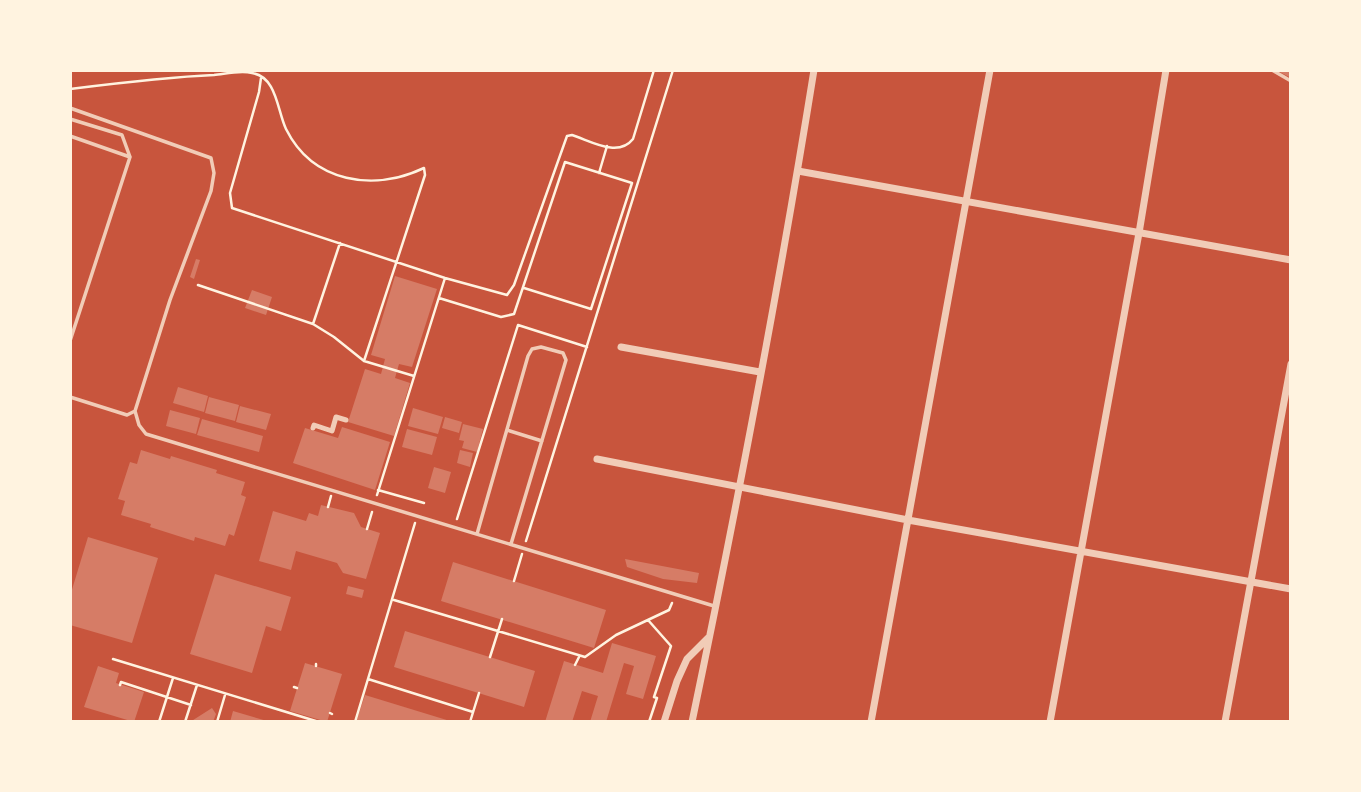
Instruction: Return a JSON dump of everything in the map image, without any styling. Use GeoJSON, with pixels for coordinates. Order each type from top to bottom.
{"type":"FeatureCollection","features":[{"type":"Feature","properties":{"kind":"street"},"geometry":{"type":"LineString","coordinates":[[692,722],[739,489],[814,70]]}},
{"type":"Feature","properties":{"kind":"street"},"geometry":{"type":"LineString","coordinates":[[872,722],[990,70]]}},
{"type":"Feature","properties":{"kind":"street"},"geometry":{"type":"LineString","coordinates":[[1050,722],[1166,70]]}},
{"type":"Feature","properties":{"kind":"street"},"geometry":{"type":"LineString","coordinates":[[798,171],[1291,260]]}},
{"type":"Feature","properties":{"kind":"street"},"geometry":{"type":"LineString","coordinates":[[621,347],[760,372]]}},
{"type":"Feature","properties":{"kind":"street"},"geometry":{"type":"LineString","coordinates":[[1225,722],[1291,364]]}},
{"type":"Feature","properties":{"kind":"street"},"geometry":{"type":"LineString","coordinates":[[313,428],[314,425],[332,431],[336,417],[346,420]]}},
{"type":"Feature","properties":{"kind":"street"},"geometry":{"type":"LineString","coordinates":[[597,459],[739,489],[1291,589]]}},
{"type":"Feature","properties":{"kind":"street"},"geometry":{"type":"LineString","coordinates":[[664,722],[687,659],[708,638]]}},
{"type":"Feature","properties":{"kind":"lane"},"geometry":{"type":"LineString","coordinates":[[1272,70],[1291,81]]}},
{"type":"Feature","properties":{"kind":"lane"},"geometry":{"type":"LineString","coordinates":[[70,107],[211,158],[214,173],[211,191],[170,300],[135,411],[139,425],[146,434],[714,606]]}},
{"type":"Feature","properties":{"kind":"lane"},"geometry":{"type":"LineString","coordinates":[[70,119],[122,135],[130,157],[70,341]]}},
{"type":"Feature","properties":{"kind":"lane"},"geometry":{"type":"LineString","coordinates":[[70,136],[130,157]]}},
{"type":"Feature","properties":{"kind":"lane"},"geometry":{"type":"LineString","coordinates":[[477,534],[532,349],[541,347],[563,353],[565,368],[511,544]]}},
{"type":"Feature","properties":{"kind":"lane"},"geometry":{"type":"LineString","coordinates":[[70,397],[127,415],[135,411]]}},
{"type":"Feature","properties":{"kind":"lane"},"geometry":{"type":"LineString","coordinates":[[507,430],[542,441]]}},
{"type":"Feature","properties":{"kind":"path"},"geometry":{"type":"LineString","coordinates":[[261,78],[230,193],[233,208],[445,278],[507,295],[514,285],[567,135],[617,149],[628,146],[633,139],[654,70]]}},
{"type":"Feature","properties":{"kind":"path"},"geometry":{"type":"LineString","coordinates":[[514,581],[673,70]]}},
{"type":"Feature","properties":{"kind":"path"},"geometry":{"type":"LineString","coordinates":[[70,89],[173,77],[253,72],[273,87],[287,130],[298,146],[312,162],[332,174],[354,179],[378,180],[404,178],[424,168],[425,175],[364,361]]}},
{"type":"Feature","properties":{"kind":"path"},"geometry":{"type":"LineString","coordinates":[[599,173],[607,146]]}},
{"type":"Feature","properties":{"kind":"path"},"geometry":{"type":"LineString","coordinates":[[439,298],[501,317],[510,317],[514,314],[524,288],[565,162],[632,183],[591,309],[524,288]]}},
{"type":"Feature","properties":{"kind":"path"},"geometry":{"type":"LineString","coordinates":[[313,324],[340,243]]}},
{"type":"Feature","properties":{"kind":"path"},"geometry":{"type":"LineString","coordinates":[[424,503],[378,490],[445,278]]}},
{"type":"Feature","properties":{"kind":"path"},"geometry":{"type":"LineString","coordinates":[[198,285],[313,324],[364,361],[414,376]]}},
{"type":"Feature","properties":{"kind":"path"},"geometry":{"type":"LineString","coordinates":[[454,527],[518,325],[587,347]]}},
{"type":"Feature","properties":{"kind":"path"},"geometry":{"type":"LineString","coordinates":[[367,529],[375,502]]}},
{"type":"Feature","properties":{"kind":"path"},"geometry":{"type":"LineString","coordinates":[[355,722],[409,542]]}},
{"type":"Feature","properties":{"kind":"path"},"geometry":{"type":"LineString","coordinates":[[394,600],[579,657],[585,657],[616,635],[669,610]]}},
{"type":"Feature","properties":{"kind":"path"},"geometry":{"type":"LineString","coordinates":[[490,657],[502,620]]}},
{"type":"Feature","properties":{"kind":"path"},"geometry":{"type":"LineString","coordinates":[[648,620],[671,646],[654,697],[657,698],[649,722]]}},
{"type":"Feature","properties":{"kind":"path"},"geometry":{"type":"LineString","coordinates":[[575,665],[579,657]]}},
{"type":"Feature","properties":{"kind":"path"},"geometry":{"type":"LineString","coordinates":[[113,659],[318,722]]}},
{"type":"Feature","properties":{"kind":"path"},"geometry":{"type":"LineString","coordinates":[[159,722],[173,677]]}},
{"type":"Feature","properties":{"kind":"path"},"geometry":{"type":"LineString","coordinates":[[368,679],[473,712]]}},
{"type":"Feature","properties":{"kind":"path"},"geometry":{"type":"LineString","coordinates":[[120,685],[121,682],[191,705]]}},
{"type":"Feature","properties":{"kind":"path"},"geometry":{"type":"LineString","coordinates":[[185,722],[197,685]]}},
{"type":"Feature","properties":{"kind":"path"},"geometry":{"type":"LineString","coordinates":[[470,722],[479,693]]}},
{"type":"Feature","properties":{"kind":"path"},"geometry":{"type":"LineString","coordinates":[[217,722],[226,694]]}},
{"type":"Feature","properties":{"kind":"building"},"geometry":{"type":"Polygon","coordinates":[[[1276,70],[1291,70],[1291,78],[1276,70]]]}},
{"type":"Feature","properties":{"kind":"building"},"geometry":{"type":"Polygon","coordinates":[[[196,259],[200,260],[194,279],[190,277],[196,259]]]}},
{"type":"Feature","properties":{"kind":"building"},"geometry":{"type":"Polygon","coordinates":[[[395,276],[437,289],[412,367],[399,364],[395,378],[410,383],[394,436],[348,422],[365,369],[381,374],[385,359],[371,355],[395,276]]]}},
{"type":"Feature","properties":{"kind":"building"},"geometry":{"type":"Polygon","coordinates":[[[252,290],[272,297],[266,315],[245,308],[252,290]]]}},
{"type":"Feature","properties":{"kind":"building"},"geometry":{"type":"Polygon","coordinates":[[[178,387],[208,396],[204,412],[173,403],[178,387]]]}},
{"type":"Feature","properties":{"kind":"building"},"geometry":{"type":"Polygon","coordinates":[[[209,397],[239,405],[235,421],[205,413],[209,397]]]}},
{"type":"Feature","properties":{"kind":"building"},"geometry":{"type":"Polygon","coordinates":[[[240,406],[271,414],[266,430],[236,422],[240,406]]]}},
{"type":"Feature","properties":{"kind":"building"},"geometry":{"type":"Polygon","coordinates":[[[413,408],[443,417],[438,434],[408,426],[413,408]]]}},
{"type":"Feature","properties":{"kind":"building"},"geometry":{"type":"Polygon","coordinates":[[[170,410],[200,418],[196,434],[166,426],[170,410]]]}},
{"type":"Feature","properties":{"kind":"building"},"geometry":{"type":"Polygon","coordinates":[[[445,417],[462,422],[459,433],[442,428],[445,417]]]}},
{"type":"Feature","properties":{"kind":"building"},"geometry":{"type":"Polygon","coordinates":[[[202,419],[263,436],[259,452],[197,435],[202,419]]]}},
{"type":"Feature","properties":{"kind":"building"},"geometry":{"type":"Polygon","coordinates":[[[463,424],[483,429],[477,452],[462,448],[464,441],[459,440],[463,424]]]}},
{"type":"Feature","properties":{"kind":"building"},"geometry":{"type":"Polygon","coordinates":[[[342,427],[390,442],[375,490],[293,463],[305,428],[338,438],[342,427]]]}},
{"type":"Feature","properties":{"kind":"building"},"geometry":{"type":"Polygon","coordinates":[[[407,429],[437,437],[432,455],[402,447],[407,429]]]}},
{"type":"Feature","properties":{"kind":"building"},"geometry":{"type":"Polygon","coordinates":[[[141,450],[217,470],[216,473],[245,482],[241,495],[246,497],[234,536],[229,534],[225,546],[195,537],[194,541],[121,515],[125,501],[118,499],[130,462],[137,464],[141,450]]]}},
{"type":"Feature","properties":{"kind":"building"},"geometry":{"type":"Polygon","coordinates":[[[460,450],[473,453],[470,467],[457,463],[460,450]]]}},
{"type":"Feature","properties":{"kind":"building"},"geometry":{"type":"Polygon","coordinates":[[[434,467],[451,472],[445,493],[428,488],[434,467]]]}},
{"type":"Feature","properties":{"kind":"building"},"geometry":{"type":"Polygon","coordinates":[[[321,505],[354,513],[361,527],[380,533],[366,579],[343,573],[337,563],[296,551],[291,570],[259,561],[273,511],[306,521],[309,513],[318,516],[321,505]]]}},
{"type":"Feature","properties":{"kind":"building"},"geometry":{"type":"Polygon","coordinates":[[[88,537],[158,558],[132,643],[70,625],[70,596],[88,537]]]}},
{"type":"Feature","properties":{"kind":"building"},"geometry":{"type":"Polygon","coordinates":[[[625,559],[699,573],[697,583],[663,579],[627,567],[625,559]]]}},
{"type":"Feature","properties":{"kind":"building"},"geometry":{"type":"Polygon","coordinates":[[[453,562],[606,610],[594,648],[441,601],[453,562]]]}},
{"type":"Feature","properties":{"kind":"building"},"geometry":{"type":"Polygon","coordinates":[[[215,574],[291,597],[281,631],[266,626],[252,673],[190,654],[215,574]]]}},
{"type":"Feature","properties":{"kind":"building"},"geometry":{"type":"Polygon","coordinates":[[[348,586],[364,590],[362,598],[346,594],[348,586]]]}},
{"type":"Feature","properties":{"kind":"building"},"geometry":{"type":"Polygon","coordinates":[[[405,631],[535,671],[524,707],[394,667],[405,631]]]}},
{"type":"Feature","properties":{"kind":"building"},"geometry":{"type":"Polygon","coordinates":[[[612,643],[656,656],[643,699],[626,694],[634,666],[624,663],[606,722],[590,722],[598,696],[582,691],[572,722],[545,722],[564,661],[603,673],[612,643]]]}},
{"type":"Feature","properties":{"kind":"building"},"geometry":{"type":"Polygon","coordinates":[[[305,663],[342,674],[327,722],[290,711],[305,663]]]}},
{"type":"Feature","properties":{"kind":"building"},"geometry":{"type":"Polygon","coordinates":[[[98,666],[119,673],[116,683],[144,692],[134,722],[84,707],[98,666]]]}},
{"type":"Feature","properties":{"kind":"building"},"geometry":{"type":"Polygon","coordinates":[[[365,695],[450,721],[450,722],[356,722],[365,695]]]}},
{"type":"Feature","properties":{"kind":"building"},"geometry":{"type":"Polygon","coordinates":[[[212,708],[216,714],[213,722],[190,722],[212,708]]]}},
{"type":"Feature","properties":{"kind":"building"},"geometry":{"type":"Polygon","coordinates":[[[233,711],[267,721],[267,722],[230,722],[233,711]]]}}]}
